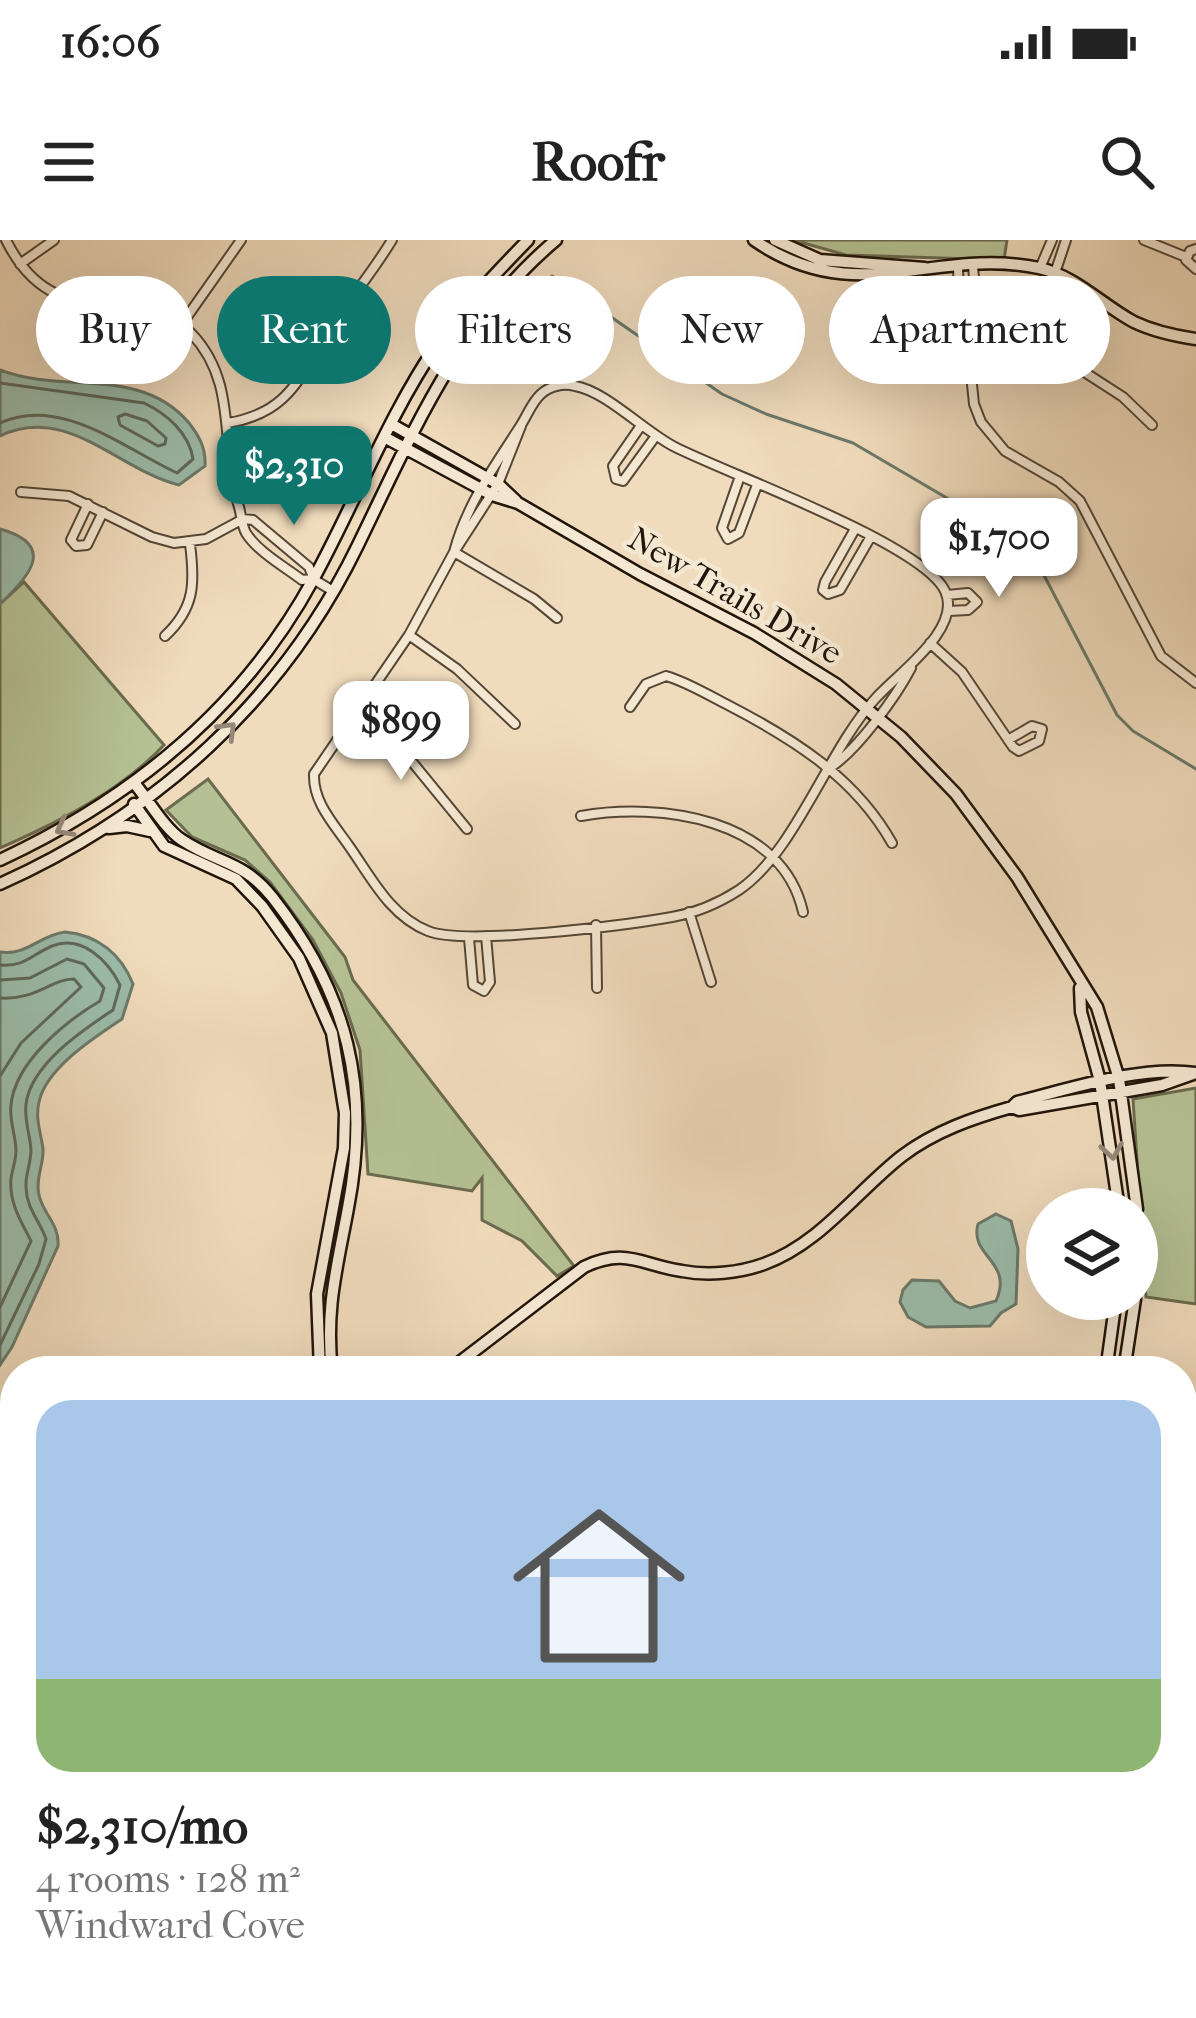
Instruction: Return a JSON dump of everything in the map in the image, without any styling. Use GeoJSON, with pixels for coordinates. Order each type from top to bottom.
{"type":"FeatureCollection","features":[{"type":"Feature","properties":{"kind":"street"},"geometry":{"type":"LineString","coordinates":[[7,240],[36,281]]}},
{"type":"Feature","properties":{"kind":"street"},"geometry":{"type":"LineString","coordinates":[[20,264],[54,240]]}},
{"type":"Feature","properties":{"kind":"street"},"geometry":{"type":"LineString","coordinates":[[193,308],[241,240]]}},
{"type":"Feature","properties":{"kind":"street"},"geometry":{"type":"LineString","coordinates":[[228,423],[263,413],[295,388],[324,337],[392,240]]}},
{"type":"Feature","properties":{"kind":"street"},"geometry":{"type":"LineString","coordinates":[[0,860],[130,788],[182,745],[234,691],[314,579],[435,348],[464,308],[528,240]]}},
{"type":"Feature","properties":{"kind":"street"},"geometry":{"type":"LineString","coordinates":[[0,884],[46,863],[148,800],[251,706],[333,591],[450,361],[479,321],[556,240]]}},
{"type":"Feature","properties":{"kind":"street"},"geometry":{"type":"LineString","coordinates":[[754,240],[806,268],[832,275],[973,266],[1040,268],[1136,323],[1196,339]]}},
{"type":"Feature","properties":{"kind":"street"},"geometry":{"type":"LineString","coordinates":[[776,240],[820,260],[928,268]]}},
{"type":"Feature","properties":{"kind":"street"},"geometry":{"type":"LineString","coordinates":[[1040,268],[1052,240]]}},
{"type":"Feature","properties":{"kind":"street"},"geometry":{"type":"LineString","coordinates":[[1055,273],[1066,240]]}},
{"type":"Feature","properties":{"kind":"street"},"geometry":{"type":"LineString","coordinates":[[1144,240],[1186,257]]}},
{"type":"Feature","properties":{"kind":"street"},"geometry":{"type":"LineString","coordinates":[[1186,257],[1196,249]]}},
{"type":"Feature","properties":{"kind":"street"},"geometry":{"type":"LineString","coordinates":[[1186,257],[1188,265],[1196,268]]}},
{"type":"Feature","properties":{"kind":"street"},"geometry":{"type":"LineString","coordinates":[[973,266],[974,276]]}},
{"type":"Feature","properties":{"kind":"street"},"geometry":{"type":"LineString","coordinates":[[958,267],[958,276]]}},
{"type":"Feature","properties":{"kind":"street"},"geometry":{"type":"LineString","coordinates":[[193,338],[216,368],[228,423],[231,479],[246,532],[302,580],[314,579],[333,591]]}},
{"type":"Feature","properties":{"kind":"street"},"geometry":{"type":"LineString","coordinates":[[972,384],[974,404],[986,430],[1005,452],[1058,482],[1080,501],[1161,656],[1196,683]]}},
{"type":"Feature","properties":{"kind":"street"},"geometry":{"type":"LineString","coordinates":[[1103,384],[1152,425]]}},
{"type":"Feature","properties":{"kind":"street"},"geometry":{"type":"LineString","coordinates":[[570,385],[592,393],[640,427],[739,478],[811,504],[931,573],[947,595],[949,610],[930,643],[872,712],[840,761],[829,768],[770,858],[741,889],[689,912],[596,925],[469,938],[428,931],[392,906],[319,802],[316,765],[409,635],[541,394],[570,385]]}},
{"type":"Feature","properties":{"kind":"street","name":"New Trails Drive"},"geometry":{"type":"LineString","coordinates":[[393,425],[640,574],[754,632],[872,712],[929,765],[987,835],[1096,1007],[1120,1085],[1133,1188]]}},
{"type":"Feature","properties":{"kind":"street"},"geometry":{"type":"LineString","coordinates":[[640,427],[613,466],[616,479],[630,476],[655,437]]}},
{"type":"Feature","properties":{"kind":"street","name":"New Trails Drive"},"geometry":{"type":"LineString","coordinates":[[386,438],[489,486]]}},
{"type":"Feature","properties":{"kind":"street"},"geometry":{"type":"LineString","coordinates":[[739,478],[722,528],[728,539],[739,533],[757,484]]}},
{"type":"Feature","properties":{"kind":"street"},"geometry":{"type":"LineString","coordinates":[[21,492],[52,492],[88,504],[152,537],[190,544],[243,519]]}},
{"type":"Feature","properties":{"kind":"street"},"geometry":{"type":"LineString","coordinates":[[88,504],[71,539],[76,546],[87,545],[103,512]]}},
{"type":"Feature","properties":{"kind":"street"},"geometry":{"type":"LineString","coordinates":[[855,530],[825,582],[828,594],[840,590],[870,538]]}},
{"type":"Feature","properties":{"kind":"street"},"geometry":{"type":"LineString","coordinates":[[165,636],[191,602],[190,544]]}},
{"type":"Feature","properties":{"kind":"street"},"geometry":{"type":"LineString","coordinates":[[454,552],[557,618]]}},
{"type":"Feature","properties":{"kind":"street"},"geometry":{"type":"LineString","coordinates":[[947,595],[968,593],[977,602],[968,610],[949,610]]}},
{"type":"Feature","properties":{"kind":"street"},"geometry":{"type":"LineString","coordinates":[[409,635],[457,668],[514,724]]}},
{"type":"Feature","properties":{"kind":"street"},"geometry":{"type":"LineString","coordinates":[[930,643],[962,672],[1008,740]]}},
{"type":"Feature","properties":{"kind":"street"},"geometry":{"type":"LineString","coordinates":[[630,707],[637,693],[656,679],[681,680],[784,736],[829,768],[871,809],[892,843]]}},
{"type":"Feature","properties":{"kind":"street"},"geometry":{"type":"LineString","coordinates":[[356,715],[413,763],[466,829]]}},
{"type":"Feature","properties":{"kind":"street"},"geometry":{"type":"LineString","coordinates":[[130,788],[148,800],[175,835],[243,868],[316,960],[345,1028],[358,1112],[321,1356]]}},
{"type":"Feature","properties":{"kind":"street"},"geometry":{"type":"LineString","coordinates":[[130,788],[136,808],[164,846],[236,879],[268,903],[303,966],[323,1007],[340,1065],[346,1183]]}},
{"type":"Feature","properties":{"kind":"street"},"geometry":{"type":"LineString","coordinates":[[581,816],[607,811],[706,819],[738,833],[770,858],[796,886],[803,912]]}},
{"type":"Feature","properties":{"kind":"street"},"geometry":{"type":"LineString","coordinates":[[106,828],[152,831]]}},
{"type":"Feature","properties":{"kind":"street"},"geometry":{"type":"LineString","coordinates":[[689,912],[711,982]]}},
{"type":"Feature","properties":{"kind":"street"},"geometry":{"type":"LineString","coordinates":[[596,925],[597,988]]}},
{"type":"Feature","properties":{"kind":"street"},"geometry":{"type":"LineString","coordinates":[[469,938],[473,985],[484,991],[490,982],[486,936]]}},
{"type":"Feature","properties":{"kind":"street"},"geometry":{"type":"LineString","coordinates":[[303,966],[316,960]]}},
{"type":"Feature","properties":{"kind":"street","name":"New Trails Drive"},"geometry":{"type":"LineString","coordinates":[[1079,984],[1116,1188]]}},
{"type":"Feature","properties":{"kind":"street"},"geometry":{"type":"LineString","coordinates":[[468,1356],[584,1267],[604,1257],[630,1256],[672,1269],[708,1273],[747,1269],[784,1255],[823,1228],[920,1144],[968,1121],[1101,1087],[1162,1085],[1196,1073]]}},
{"type":"Feature","properties":{"kind":"street"},"geometry":{"type":"LineString","coordinates":[[1108,1356],[1113,1320]]}},
{"type":"Feature","properties":{"kind":"street"},"geometry":{"type":"LineString","coordinates":[[1126,1356],[1132,1320]]}},
{"type":"Feature","properties":{"kind":"street"},"geometry":{"type":"LineString","coordinates":[[322,1332],[328,1356]]}},
{"type":"Feature","properties":{"kind":"shaded area"},"geometry":{"type":"Polygon","coordinates":[[[793,240],[1007,240],[1004,260],[846,255],[793,240]]]}},
{"type":"Feature","properties":{"kind":"shaded area"},"geometry":{"type":"Polygon","coordinates":[[[24,582],[164,745],[108,791],[0,848],[0,604],[24,582]]]}},
{"type":"Feature","properties":{"kind":"shaded area"},"geometry":{"type":"Polygon","coordinates":[[[208,779],[345,957],[353,980],[574,1266],[557,1276],[522,1241],[482,1220],[482,1178],[472,1191],[368,1174],[360,1050],[341,993],[313,940],[270,882],[245,860],[192,837],[166,810],[208,779]]]}},
{"type":"Feature","properties":{"kind":"shaded area"},"geometry":{"type":"Polygon","coordinates":[[[1196,1088],[1196,1304],[1158,1299],[1158,1188],[1139,1188],[1133,1099],[1196,1088]]]}},
{"type":"Feature","properties":{"kind":"water"},"geometry":{"type":"Polygon","coordinates":[[[0,370],[36,379],[36,384],[125,387],[169,405],[189,423],[202,443],[205,466],[179,485],[70,433],[24,428],[0,436],[0,370]]]}},
{"type":"Feature","properties":{"kind":"water"},"geometry":{"type":"Polygon","coordinates":[[[0,529],[28,544],[33,562],[0,604],[0,529]]]}},
{"type":"Feature","properties":{"kind":"water"},"geometry":{"type":"Polygon","coordinates":[[[65,932],[88,937],[107,948],[133,984],[122,1019],[61,1066],[43,1089],[38,1189],[58,1246],[12,1347],[0,1356],[0,952],[18,951],[65,932]]]}},
{"type":"Feature","properties":{"kind":"water"},"geometry":{"type":"Polygon","coordinates":[[[996,1214],[1011,1221],[1018,1249],[1016,1304],[990,1326],[926,1327],[908,1317],[900,1302],[912,1280],[939,1281],[955,1301],[970,1308],[996,1301],[1000,1277],[977,1235],[978,1224],[996,1214]]]}},
{"type":"Feature","properties":{"kind":"waterway"},"geometry":{"type":"LineString","coordinates":[[614,319],[722,394],[853,443],[1010,535],[1035,558],[1117,715],[1133,731],[1196,769]]}}]}
